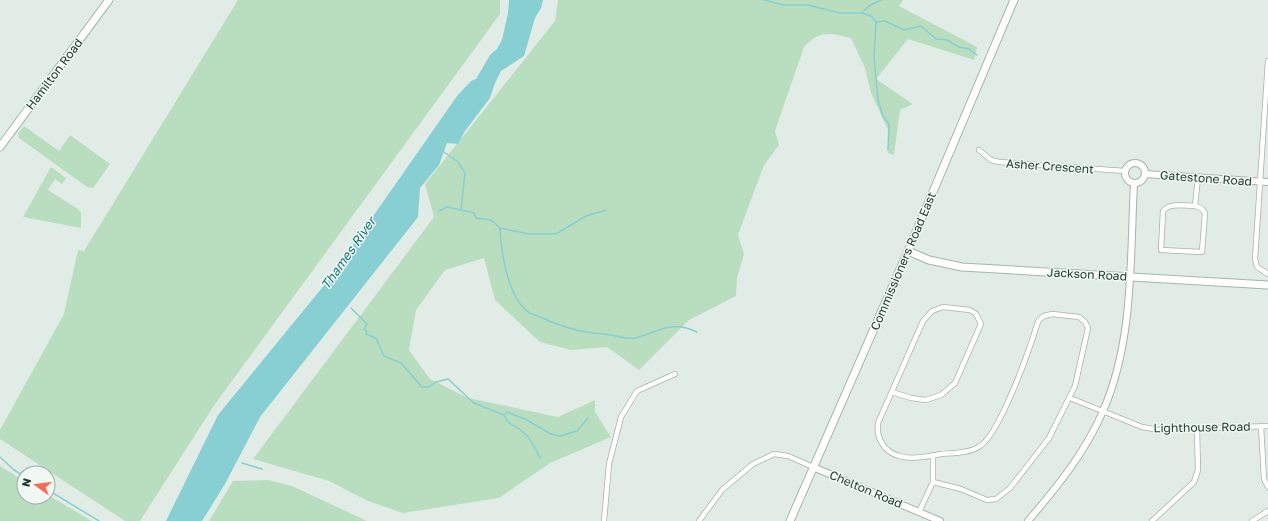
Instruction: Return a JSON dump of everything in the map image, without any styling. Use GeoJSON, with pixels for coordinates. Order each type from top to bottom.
{"type":"FeatureCollection","features":[{"type":"Feature","properties":{"kind":"main road","name":"Hamilton Road"},"geometry":{"type":"LineString","coordinates":[[1,143],[109,0]]}},
{"type":"Feature","properties":{"kind":"main road","name":"Commissioners Road East"},"geometry":{"type":"LineString","coordinates":[[790,521],[908,251],[1014,0]]}},
{"type":"Feature","properties":{"kind":"main road","name":"Jackson Road"},"geometry":{"type":"LineString","coordinates":[[908,251],[929,260],[962,267],[1268,285]]}},
{"type":"Feature","properties":{"kind":"street"},"geometry":{"type":"LineString","coordinates":[[1268,61],[1255,260],[1257,267],[1268,274]]}},
{"type":"Feature","properties":{"kind":"street","name":"Asher Crescent"},"geometry":{"type":"LineString","coordinates":[[979,150],[991,160],[999,162],[1125,171]]}},
{"type":"Feature","properties":{"kind":"street"},"geometry":{"type":"LineString","coordinates":[[1136,162],[1143,166],[1145,174],[1142,179],[1134,183],[1127,179],[1125,171],[1129,164],[1136,162]]}},
{"type":"Feature","properties":{"kind":"street","name":"Gatestone Road"},"geometry":{"type":"LineString","coordinates":[[1145,174],[1268,182]]}},
{"type":"Feature","properties":{"kind":"street"},"geometry":{"type":"LineString","coordinates":[[1196,206],[1198,178]]}},
{"type":"Feature","properties":{"kind":"street"},"geometry":{"type":"LineString","coordinates":[[1028,521],[1059,486],[1085,446],[1104,410],[1120,353],[1127,318],[1134,183]]}},
{"type":"Feature","properties":{"kind":"street"},"geometry":{"type":"LineString","coordinates":[[1171,205],[1196,206],[1201,208],[1205,213],[1202,252],[1161,250],[1163,211],[1166,207],[1171,205]]}},
{"type":"Feature","properties":{"kind":"street"},"geometry":{"type":"LineString","coordinates":[[892,392],[911,398],[926,400],[941,395],[955,383],[981,324],[976,314],[970,310],[943,307],[932,311],[923,321],[878,423],[877,431],[882,444],[898,456],[912,457],[968,451],[979,447],[991,435],[1025,361],[1039,320],[1044,316],[1052,314],[1079,317],[1085,322],[1088,328],[1075,386],[1070,398],[1049,438],[1010,488],[996,499],[986,500],[961,489],[934,482]]}},
{"type":"Feature","properties":{"kind":"street"},"geometry":{"type":"LineString","coordinates":[[604,521],[609,464],[621,417],[637,390],[675,374]]}},
{"type":"Feature","properties":{"kind":"street","name":"Lighthouse Road"},"geometry":{"type":"LineString","coordinates":[[1070,398],[1104,410],[1142,427],[1160,430],[1268,426]]}},
{"type":"Feature","properties":{"kind":"street"},"geometry":{"type":"LineString","coordinates":[[1262,426],[1264,479],[1268,488]]}},
{"type":"Feature","properties":{"kind":"street"},"geometry":{"type":"LineString","coordinates":[[1152,521],[1194,482],[1198,470],[1197,429]]}},
{"type":"Feature","properties":{"kind":"street"},"geometry":{"type":"LineString","coordinates":[[699,521],[722,490],[753,464],[774,454],[788,456],[814,467]]}},
{"type":"Feature","properties":{"kind":"street"},"geometry":{"type":"LineString","coordinates":[[919,512],[934,482],[933,455]]}},
{"type":"Feature","properties":{"kind":"street","name":"Chelton Road"},"geometry":{"type":"LineString","coordinates":[[814,467],[940,521]]}},
{"type":"Feature","properties":{"kind":"street"},"geometry":{"type":"LineString","coordinates":[[1252,521],[1268,511]]}},
{"type":"Feature","properties":{"kind":"green space"},"geometry":{"type":"Polygon","coordinates":[[[238,0],[500,0],[500,14],[213,407],[140,521],[125,521],[56,476],[56,465],[40,465],[0,439],[0,430],[64,314],[78,250],[84,251],[238,0]]]}},
{"type":"Feature","properties":{"kind":"green space"},"geometry":{"type":"Polygon","coordinates":[[[558,0],[903,0],[899,6],[977,47],[974,60],[908,39],[876,79],[913,104],[900,110],[894,155],[888,153],[889,132],[871,93],[865,68],[851,38],[831,34],[820,35],[804,47],[775,131],[779,145],[764,165],[738,235],[744,254],[737,278],[736,296],[689,320],[639,370],[607,347],[571,350],[540,342],[495,300],[484,258],[445,270],[416,310],[409,350],[430,379],[468,398],[558,417],[595,400],[595,412],[611,437],[550,463],[499,498],[403,513],[368,501],[329,481],[253,459],[434,217],[425,184],[555,21],[558,0]]]}},
{"type":"Feature","properties":{"kind":"green space"},"geometry":{"type":"Polygon","coordinates":[[[24,126],[59,151],[70,135],[110,164],[93,188],[87,187],[19,138],[18,134],[24,126]]]}},
{"type":"Feature","properties":{"kind":"green space"},"geometry":{"type":"Polygon","coordinates":[[[51,167],[66,178],[62,184],[55,179],[48,190],[78,209],[81,213],[81,228],[23,217],[51,167]]]}},
{"type":"Feature","properties":{"kind":"green space"},"geometry":{"type":"Polygon","coordinates":[[[0,466],[16,476],[16,505],[56,505],[56,500],[92,521],[0,521],[0,466]]]}},
{"type":"Feature","properties":{"kind":"green space"},"geometry":{"type":"Polygon","coordinates":[[[268,480],[292,486],[367,521],[209,521],[233,481],[268,480]]]}},
{"type":"Feature","properties":{"kind":"water","name":"Thames River"},"geometry":{"type":"Polygon","coordinates":[[[509,0],[543,0],[541,8],[535,18],[524,56],[501,71],[490,98],[465,131],[458,144],[447,143],[439,165],[420,188],[418,217],[260,417],[225,484],[202,521],[166,521],[218,415],[330,278],[457,96],[471,81],[476,79],[490,55],[497,49],[502,40],[508,13],[509,0]]]}},
{"type":"Feature","properties":{"kind":"waterway"},"geometry":{"type":"LineString","coordinates":[[765,0],[783,5],[807,5],[840,13],[862,13],[871,16],[876,22],[874,57],[878,100],[883,116],[889,124],[888,150]]}},
{"type":"Feature","properties":{"kind":"waterway"},"geometry":{"type":"LineString","coordinates":[[862,13],[869,6],[881,0]]}},
{"type":"Feature","properties":{"kind":"waterway"},"geometry":{"type":"LineString","coordinates":[[876,22],[885,21],[904,30],[921,26],[936,39],[947,40],[959,47],[969,49],[977,55]]}},
{"type":"Feature","properties":{"kind":"waterway"},"geometry":{"type":"LineString","coordinates":[[444,152],[458,162],[465,173],[461,210]]}},
{"type":"Feature","properties":{"kind":"waterway"},"geometry":{"type":"LineString","coordinates":[[439,211],[447,207],[474,213],[476,218],[491,220],[500,228],[507,276],[517,299],[524,308],[532,314],[555,324],[575,330],[628,338],[636,338],[673,327],[680,327],[697,332]]}},
{"type":"Feature","properties":{"kind":"waterway"},"geometry":{"type":"LineString","coordinates":[[500,228],[529,234],[556,234],[586,216],[606,210]]}},
{"type":"Feature","properties":{"kind":"waterway"},"geometry":{"type":"LineString","coordinates":[[351,308],[367,324],[364,329],[367,331],[366,334],[376,338],[384,356],[401,363],[422,387],[429,387],[436,382],[448,379],[474,403],[504,415],[510,423],[528,436],[540,458]]}},
{"type":"Feature","properties":{"kind":"waterway"},"geometry":{"type":"LineString","coordinates":[[504,415],[507,412],[525,419],[551,434],[560,436],[577,431],[588,418]]}},
{"type":"Feature","properties":{"kind":"waterway"},"geometry":{"type":"LineString","coordinates":[[0,457],[16,471]]}},
{"type":"Feature","properties":{"kind":"waterway"},"geometry":{"type":"LineString","coordinates":[[242,463],[262,469]]}},
{"type":"Feature","properties":{"kind":"waterway"},"geometry":{"type":"LineString","coordinates":[[56,495],[99,521]]}}]}
